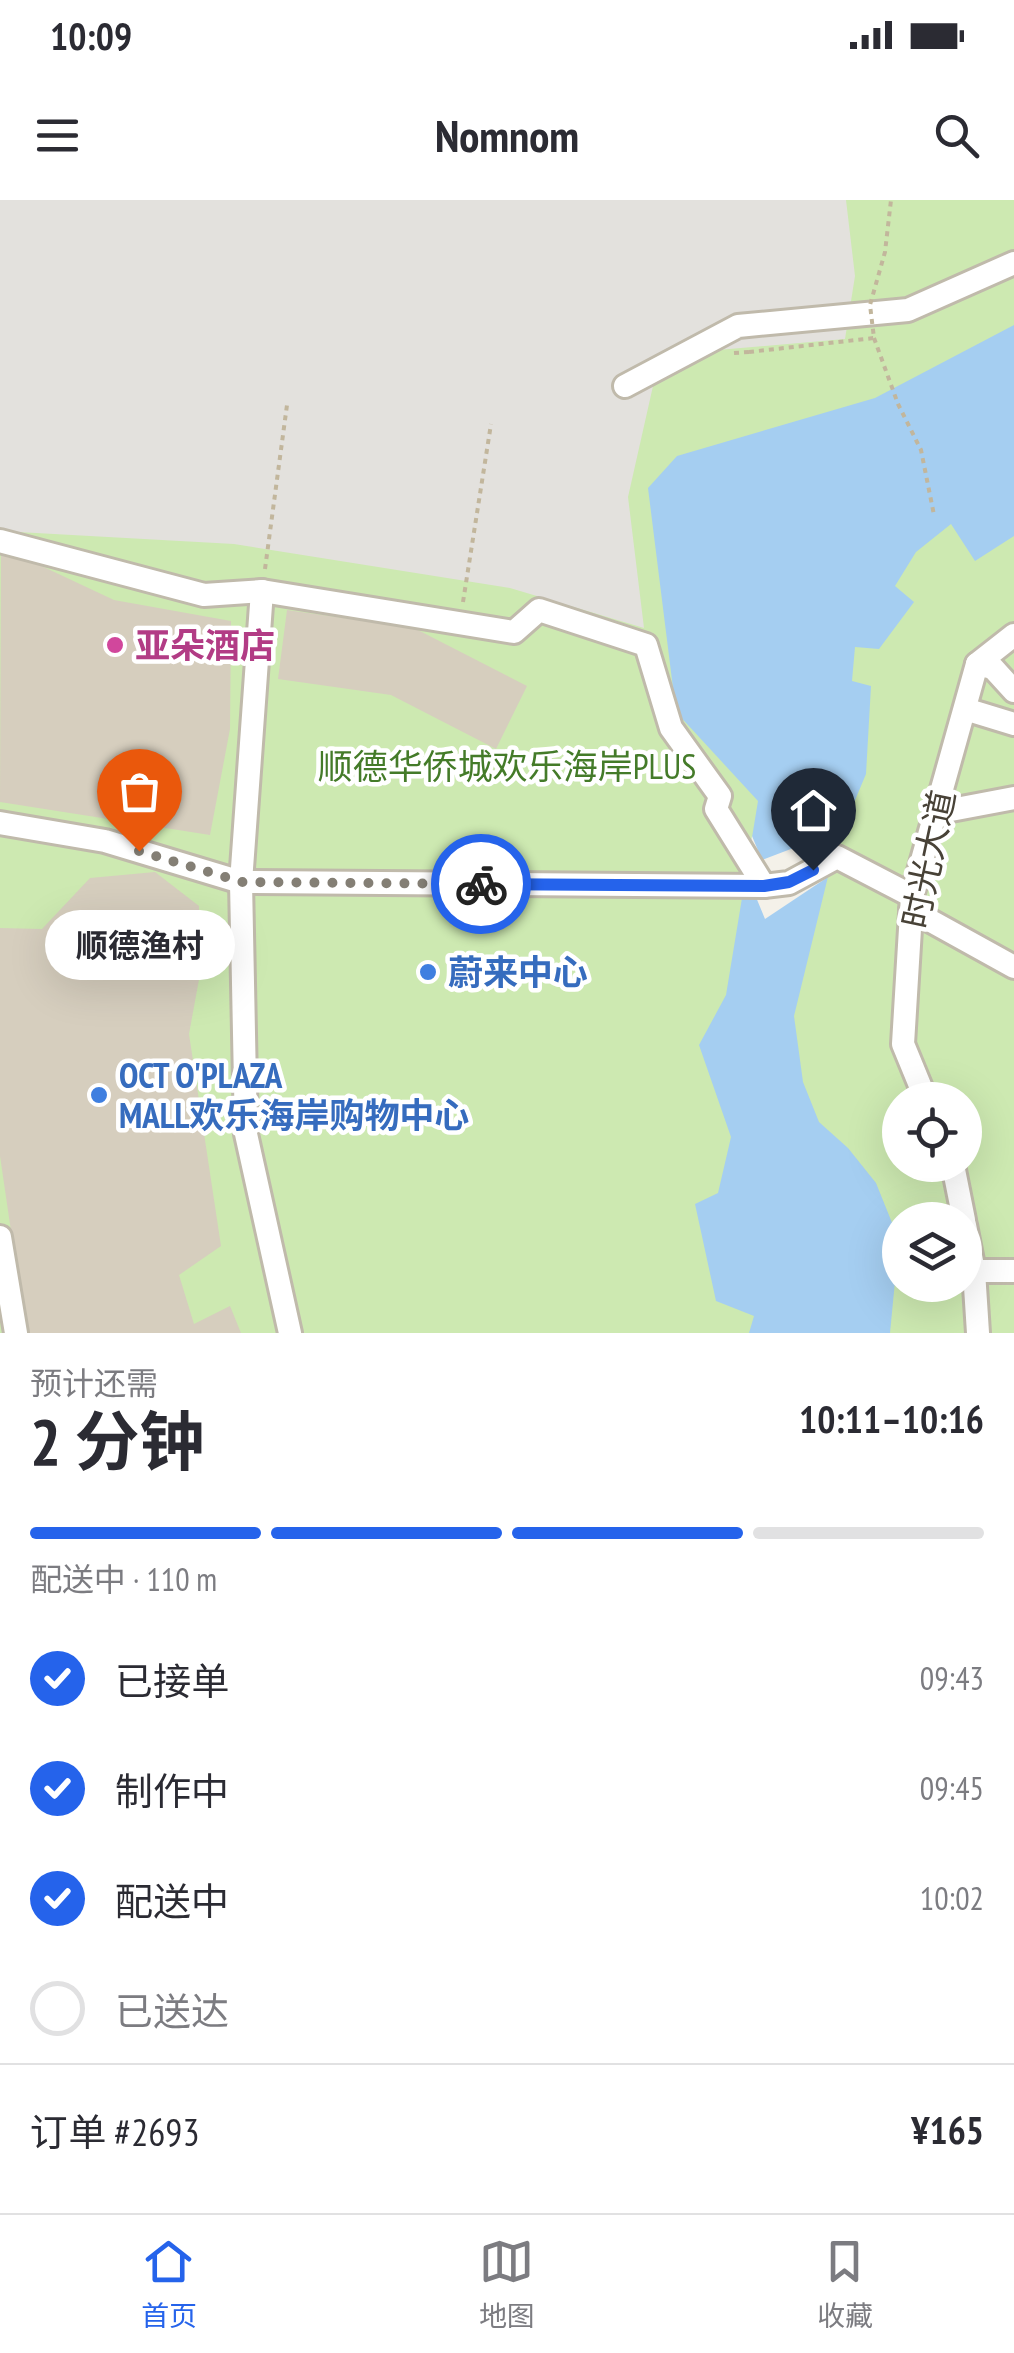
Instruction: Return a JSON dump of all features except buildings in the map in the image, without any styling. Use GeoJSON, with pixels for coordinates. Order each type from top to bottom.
{"type":"FeatureCollection","features":[{"type":"Feature","properties":{"kind":"street"},"geometry":{"type":"LineString","coordinates":[[625,386],[738,326],[908,310],[1014,263]]}},
{"type":"Feature","properties":{"kind":"street"},"geometry":{"type":"LineString","coordinates":[[0,540],[204,595],[262,592],[514,632],[539,610],[646,645],[671,728],[720,796],[716,809],[764,886]]}},
{"type":"Feature","properties":{"kind":"street"},"geometry":{"type":"LineString","coordinates":[[262,592],[242,882],[246,1134],[290,1333]]}},
{"type":"Feature","properties":{"kind":"street"},"geometry":{"type":"LineString","coordinates":[[977,664],[1014,635]]}},
{"type":"Feature","properties":{"kind":"street"},"geometry":{"type":"LineString","coordinates":[[977,664],[993,668],[1014,691]]}},
{"type":"Feature","properties":{"kind":"street","name":"时光大道"},"geometry":{"type":"LineString","coordinates":[[918,1082],[902,1044],[912,903],[977,664]]}},
{"type":"Feature","properties":{"kind":"street"},"geometry":{"type":"LineString","coordinates":[[964,709],[1014,724]]}},
{"type":"Feature","properties":{"kind":"street"},"geometry":{"type":"LineString","coordinates":[[936,813],[1014,798]]}},
{"type":"Feature","properties":{"kind":"street"},"geometry":{"type":"LineString","coordinates":[[0,823],[105,841],[242,882],[764,886],[789,882],[838,857],[1014,967]]}},
{"type":"Feature","properties":{"kind":"street"},"geometry":{"type":"LineString","coordinates":[[0,1237],[16,1333]]}},
{"type":"Feature","properties":{"kind":"street"},"geometry":{"type":"LineString","coordinates":[[982,1272],[1014,1272]]}},
{"type":"Feature","properties":{"kind":"street"},"geometry":{"type":"LineString","coordinates":[[976,1302],[978,1333]]}},
{"type":"Feature","properties":{"kind":"path"},"geometry":{"type":"LineString","coordinates":[[892,200],[886,252],[870,305],[874,338],[898,404],[922,450],[934,515]]}},
{"type":"Feature","properties":{"kind":"path"},"geometry":{"type":"LineString","coordinates":[[749,352],[874,338]]}},
{"type":"Feature","properties":{"kind":"path"},"geometry":{"type":"LineString","coordinates":[[262,592],[287,405]]}},
{"type":"Feature","properties":{"kind":"path"},"geometry":{"type":"LineString","coordinates":[[460,621],[491,424]]}},
{"type":"Feature","properties":{"kind":"green space","name":"顺德华侨城欢乐海岸PLUS"},"geometry":{"type":"Polygon","coordinates":[[[0,200],[1014,200],[1014,1333],[0,1333],[0,200]]]}},
{"type":"Feature","properties":{"kind":"shaded area"},"geometry":{"type":"Polygon","coordinates":[[[0,200],[846,200],[855,276],[845,339],[660,355],[628,497],[644,628],[510,588],[234,544],[0,531],[0,200]]]}},
{"type":"Feature","properties":{"kind":"water"},"geometry":{"type":"Polygon","coordinates":[[[1014,325],[1014,536],[975,561],[951,524],[916,552],[895,586],[914,602],[879,649],[855,647],[852,681],[871,686],[866,774],[835,848],[794,1016],[803,1082],[819,1122],[848,1148],[876,1183],[884,1202],[882,1302],[893,1302],[890,1333],[749,1333],[754,1316],[716,1301],[695,1204],[718,1193],[731,1137],[699,1045],[726,995],[758,801],[676,712],[648,488],[677,456],[875,398],[1014,325]]]}},
{"type":"Feature","properties":{"kind":"pier"},"geometry":{"type":"Polygon","coordinates":[[[752,836],[762,860],[817,839],[835,848],[828,877],[765,919],[746,873],[752,836]]]}},
{"type":"Feature","properties":{"kind":"way so far"},"geometry":{"type":"LineString","coordinates":[[139,851],[242,882],[481,884]]}},
{"type":"Feature","properties":{"kind":"place","name":"亚朵酒店"},"geometry":{"type":"Point","coordinates":[115,645]}},
{"type":"Feature","properties":{"kind":"place","name":"顺德渔村"},"geometry":{"type":"Point","coordinates":[139,851]}},
{"type":"Feature","properties":{"kind":"place","name":"蔚来中心"},"geometry":{"type":"Point","coordinates":[428,972]}},
{"type":"Feature","properties":{"kind":"place","name":"OCT O'PLAZA MALL欢乐海岸购物中心"},"geometry":{"type":"Point","coordinates":[99,1095]}},
{"type":"Feature","properties":{"kind":"route"},"geometry":{"type":"LineString","coordinates":[[481,884],[764,886],[789,882],[813,870]]}}]}
